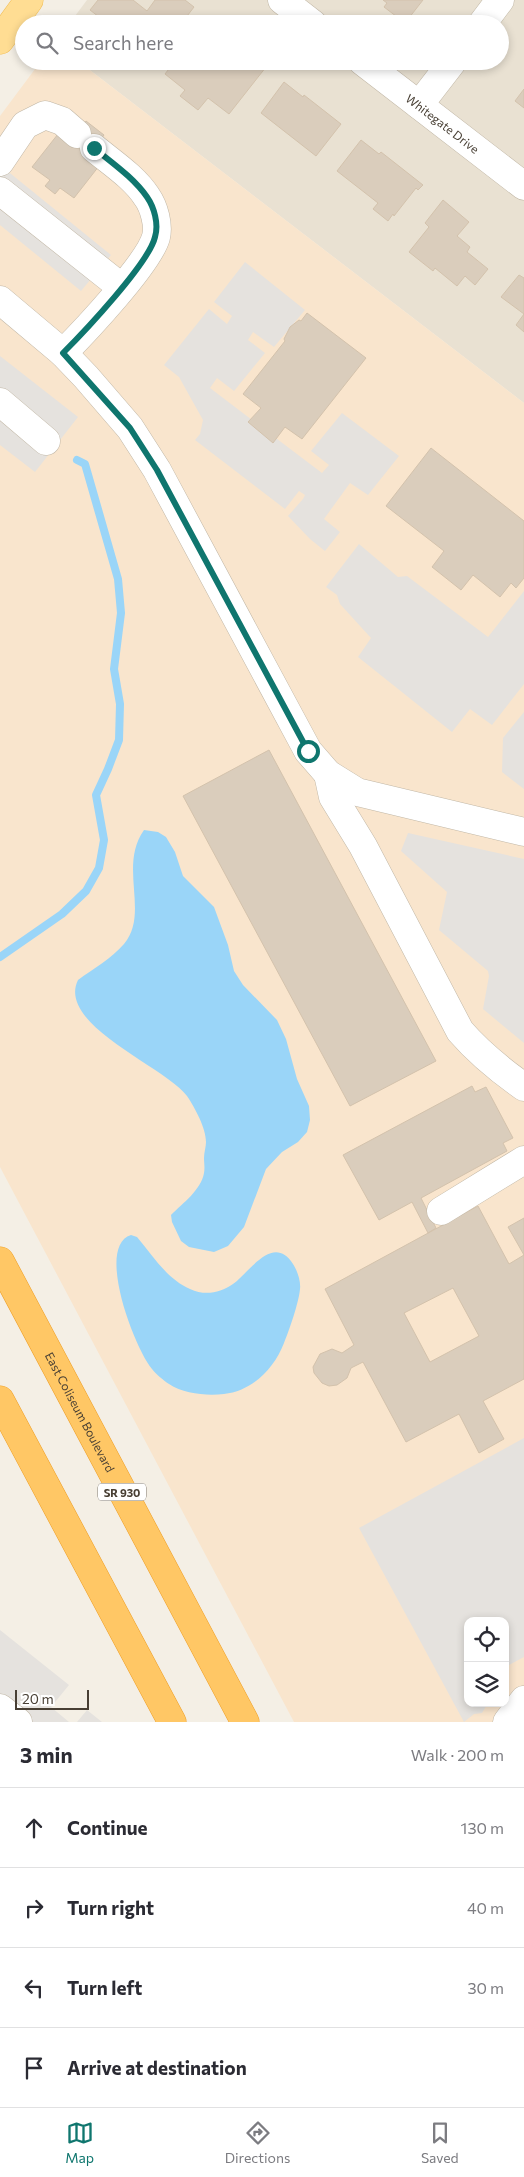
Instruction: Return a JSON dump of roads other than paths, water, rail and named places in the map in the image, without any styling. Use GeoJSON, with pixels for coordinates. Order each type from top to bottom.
{"type":"FeatureCollection","features":[{"type":"Feature","properties":{"kind":"highway","name":"East Coliseum Boulevard"},"geometry":{"type":"LineString","coordinates":[[0,1261],[244,1722]]}},
{"type":"Feature","properties":{"kind":"highway"},"geometry":{"type":"LineString","coordinates":[[0,1400],[172,1722]]}},
{"type":"Feature","properties":{"kind":"main road"},"geometry":{"type":"LineString","coordinates":[[18,15],[28,0]]}},
{"type":"Feature","properties":{"kind":"main road"},"geometry":{"type":"LineString","coordinates":[[0,40],[15,19]]}},
{"type":"Feature","properties":{"kind":"street"},"geometry":{"type":"LineString","coordinates":[[282,0],[301,15]]}},
{"type":"Feature","properties":{"kind":"street"},"geometry":{"type":"LineString","coordinates":[[489,15],[500,0]]}},
{"type":"Feature","properties":{"kind":"street","name":"Whitegate Drive"},"geometry":{"type":"LineString","coordinates":[[374,70],[524,186]]}},
{"type":"Feature","properties":{"kind":"street"},"geometry":{"type":"LineString","coordinates":[[419,105],[446,70]]}},
{"type":"Feature","properties":{"kind":"street"},"geometry":{"type":"LineString","coordinates":[[0,162],[25,125],[46,115],[62,121],[135,182],[148,198],[155,215],[156,237],[143,260],[84,332],[63,353]]}},
{"type":"Feature","properties":{"kind":"street"},"geometry":{"type":"LineString","coordinates":[[0,191],[121,287]]}},
{"type":"Feature","properties":{"kind":"street"},"geometry":{"type":"LineString","coordinates":[[2,306],[63,353],[130,428],[157,470],[308,751],[328,774],[357,792],[524,832]]}},
{"type":"Feature","properties":{"kind":"street"},"geometry":{"type":"LineString","coordinates":[[0,402],[46,441]]}},
{"type":"Feature","properties":{"kind":"street"},"geometry":{"type":"LineString","coordinates":[[328,774],[334,797],[364,846],[460,1031],[498,1070],[524,1087]]}},
{"type":"Feature","properties":{"kind":"street"},"geometry":{"type":"LineString","coordinates":[[441,1210],[524,1160]]}},
{"type":"Feature","properties":{"kind":"street"},"geometry":{"type":"LineString","coordinates":[[507,1722],[524,1700]]}},
{"type":"Feature","properties":{"kind":"street"},"geometry":{"type":"LineString","coordinates":[[0,1708],[18,1722]]}},
{"type":"Feature","properties":{"kind":"water"},"geometry":{"type":"Polygon","coordinates":[[[144,830],[158,832],[166,837],[175,852],[183,876],[214,907],[228,945],[234,971],[243,985],[277,1020],[286,1039],[297,1079],[309,1106],[310,1120],[307,1132],[298,1142],[282,1152],[266,1169],[244,1227],[228,1246],[214,1252],[189,1247],[181,1241],[172,1222],[171,1215],[195,1191],[204,1173],[206,1136],[197,1112],[187,1096],[175,1085],[97,1029],[83,1013],[76,997],[78,980],[114,954],[124,944],[131,932],[135,904],[134,859],[137,844],[144,830]]]}},
{"type":"Feature","properties":{"kind":"water"},"geometry":{"type":"Polygon","coordinates":[[[131,1235],[137,1237],[174,1279],[190,1289],[207,1293],[218,1291],[233,1284],[261,1258],[269,1254],[277,1252],[285,1255],[297,1272],[300,1283],[299,1295],[296,1309],[280,1353],[261,1377],[244,1388],[217,1395],[182,1390],[164,1381],[154,1371],[136,1341],[128,1321],[117,1277],[117,1258],[121,1243],[131,1235]]]}},
{"type":"Feature","properties":{"kind":"waterway"},"geometry":{"type":"LineString","coordinates":[[0,957],[62,914],[86,891],[99,868],[104,840],[96,795],[119,740],[120,704],[114,669],[121,613],[118,579],[85,464],[77,460]]}}]}
